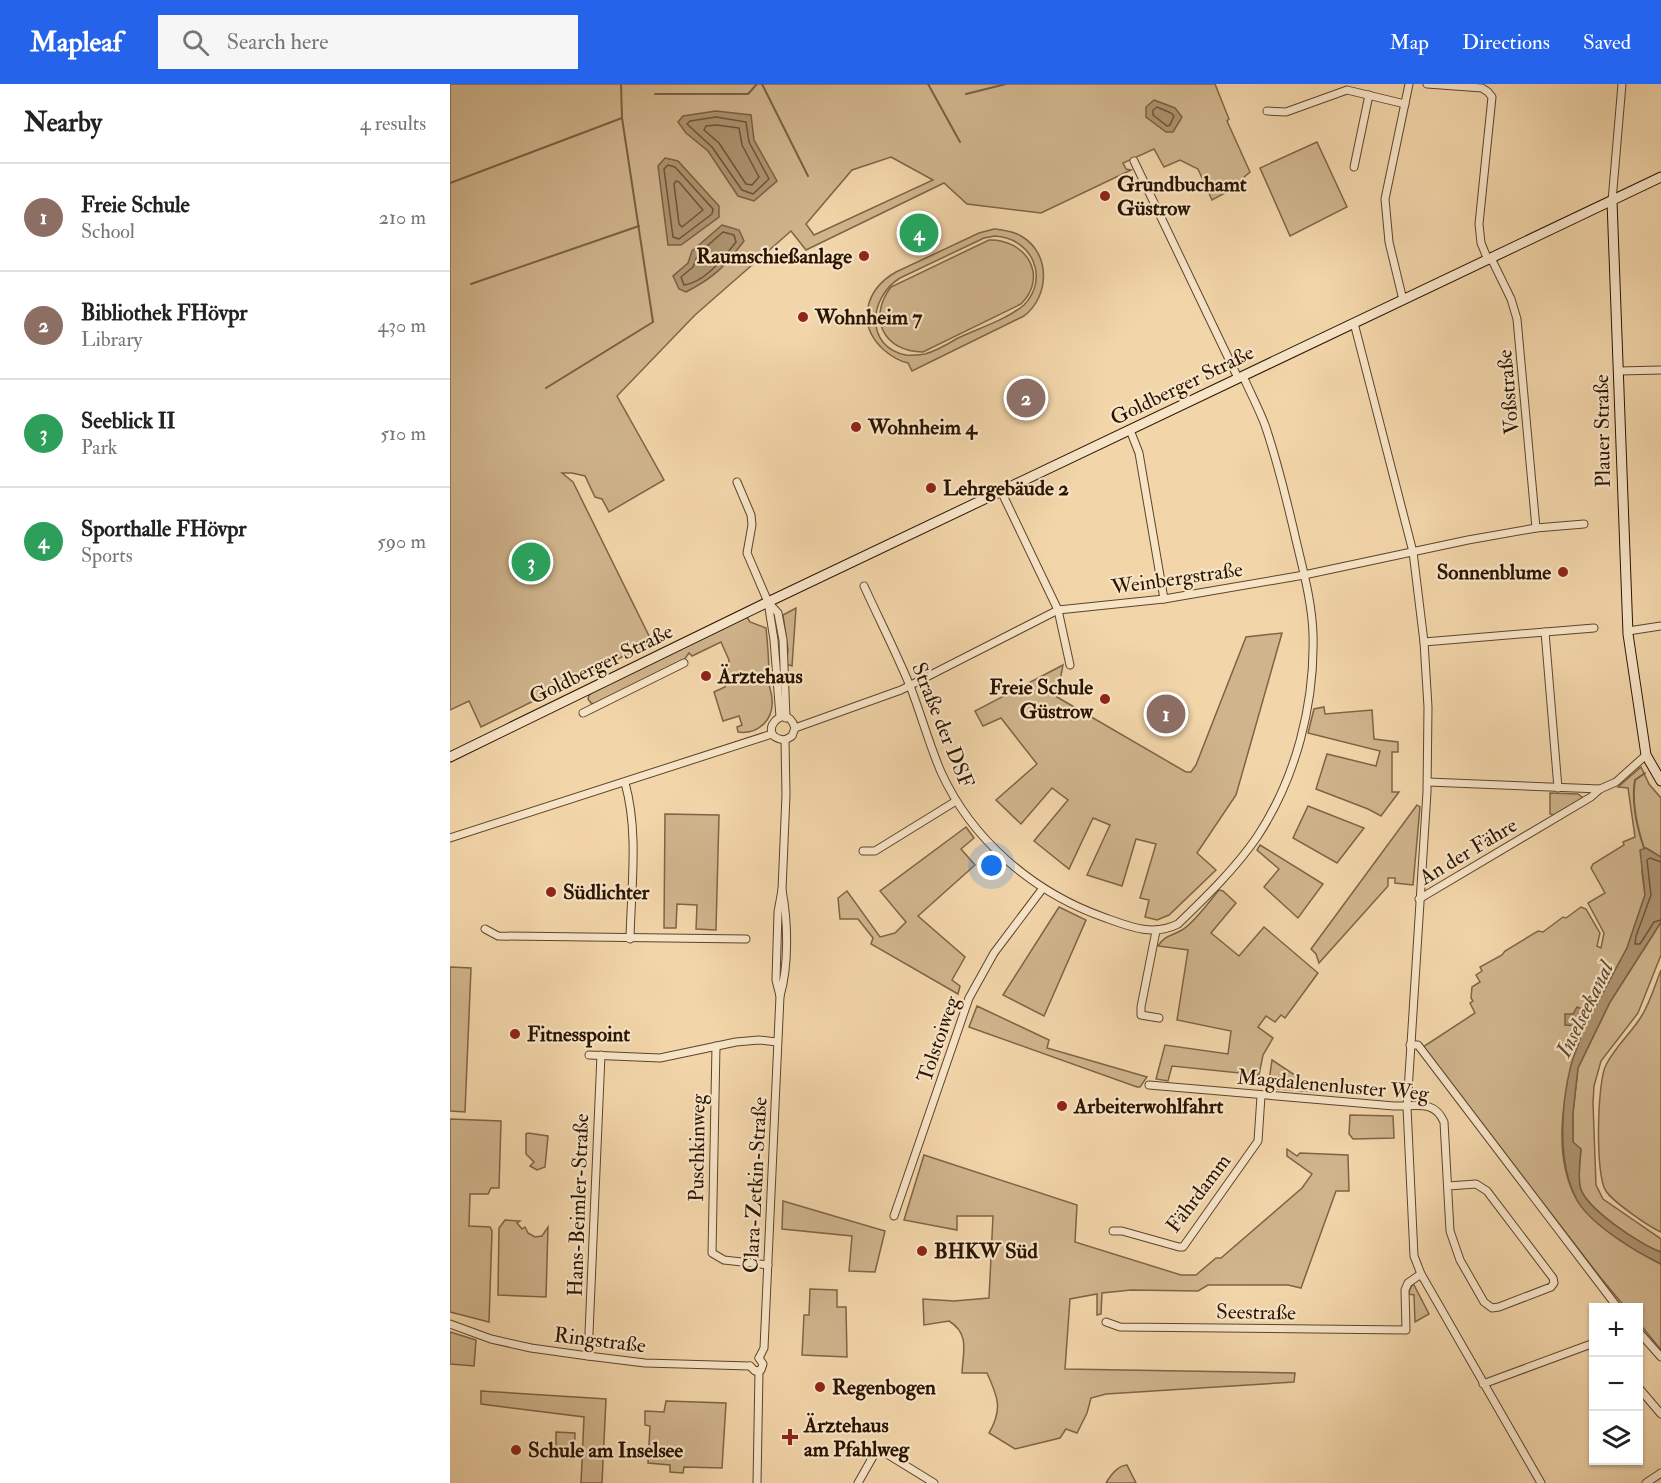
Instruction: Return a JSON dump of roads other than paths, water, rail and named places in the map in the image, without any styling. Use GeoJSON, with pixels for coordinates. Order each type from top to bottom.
{"type":"FeatureCollection","features":[{"type":"Feature","properties":{"kind":"main road","name":"Goldberger Straße"},"geometry":{"type":"LineString","coordinates":[[450,757],[768,602],[1661,177]]}},
{"type":"Feature","properties":{"kind":"main road","name":"Plauer Straße"},"geometry":{"type":"LineString","coordinates":[[1612,201],[1628,631],[1646,755],[1659,775]]}},
{"type":"Feature","properties":{"kind":"street"},"geometry":{"type":"LineString","coordinates":[[1360,93],[1362,84]]}},
{"type":"Feature","properties":{"kind":"street"},"geometry":{"type":"LineString","coordinates":[[1403,300],[1389,243],[1384,199],[1409,84]]}},
{"type":"Feature","properties":{"kind":"street","name":"Voßstraße"},"geometry":{"type":"LineString","coordinates":[[1426,84],[1482,88],[1492,97],[1479,224],[1481,243],[1511,299],[1517,319],[1536,528]]}},
{"type":"Feature","properties":{"kind":"street","name":"Plauer Straße"},"geometry":{"type":"LineString","coordinates":[[1612,201],[1622,84]]}},
{"type":"Feature","properties":{"kind":"street"},"geometry":{"type":"LineString","coordinates":[[1267,111],[1286,112],[1347,90],[1405,104]]}},
{"type":"Feature","properties":{"kind":"street"},"geometry":{"type":"LineString","coordinates":[[1354,167],[1369,95]]}},
{"type":"Feature","properties":{"kind":"street"},"geometry":{"type":"LineString","coordinates":[[1134,160],[1264,424],[1281,474],[1304,575],[1313,632],[1312,670],[1301,734],[1284,783],[1265,824],[1236,864],[1178,924],[1156,932],[1141,1007],[1142,1015],[1159,1018]]}},
{"type":"Feature","properties":{"kind":"street"},"geometry":{"type":"LineString","coordinates":[[1354,323],[1413,552],[1424,642],[1428,707],[1428,782],[1419,899]]}},
{"type":"Feature","properties":{"kind":"street"},"geometry":{"type":"LineString","coordinates":[[1619,371],[1661,370]]}},
{"type":"Feature","properties":{"kind":"street"},"geometry":{"type":"LineString","coordinates":[[1130,430],[1139,453],[1164,599]]}},
{"type":"Feature","properties":{"kind":"street"},"geometry":{"type":"LineString","coordinates":[[737,482],[751,514],[752,525],[747,553],[768,602],[783,718]]}},
{"type":"Feature","properties":{"kind":"street"},"geometry":{"type":"LineString","coordinates":[[1001,492],[1058,610],[1070,665]]}},
{"type":"Feature","properties":{"kind":"street","name":"Weinbergstraße"},"geometry":{"type":"LineString","coordinates":[[795,728],[910,686],[1058,610],[1164,599],[1304,575],[1536,528],[1584,524]]}},
{"type":"Feature","properties":{"kind":"street","name":"Straße der DSF"},"geometry":{"type":"LineString","coordinates":[[864,586],[910,686],[930,746],[956,801],[994,847],[1043,888],[1088,911],[1156,932]]}},
{"type":"Feature","properties":{"kind":"street"},"geometry":{"type":"LineString","coordinates":[[1628,631],[1661,626]]}},
{"type":"Feature","properties":{"kind":"street"},"geometry":{"type":"LineString","coordinates":[[1424,642],[1594,628]]}},
{"type":"Feature","properties":{"kind":"street"},"geometry":{"type":"LineString","coordinates":[[1545,632],[1558,788]]}},
{"type":"Feature","properties":{"kind":"street","name":"Goldberger Straße"},"geometry":{"type":"LineString","coordinates":[[583,713],[684,663]]}},
{"type":"Feature","properties":{"kind":"street"},"geometry":{"type":"LineString","coordinates":[[772,734],[784,740],[792,736],[795,728],[793,722],[783,718]]}},
{"type":"Feature","properties":{"kind":"street"},"geometry":{"type":"LineString","coordinates":[[772,734],[772,724],[783,718]]}},
{"type":"Feature","properties":{"kind":"street"},"geometry":{"type":"LineString","coordinates":[[450,838],[772,734]]}},
{"type":"Feature","properties":{"kind":"street","name":"Clara-Zetkin-Straße"},"geometry":{"type":"LineString","coordinates":[[757,1483],[759,1371],[764,1364],[759,1358],[764,1348],[780,996],[776,971],[786,795],[784,740]]}},
{"type":"Feature","properties":{"kind":"street","name":"An der Fähre"},"geometry":{"type":"LineString","coordinates":[[1541,1483],[1421,1274],[1413,1249],[1407,1107],[1419,899],[1588,799],[1600,789],[1616,782],[1646,755]]}},
{"type":"Feature","properties":{"kind":"street"},"geometry":{"type":"LineString","coordinates":[[1428,782],[1600,789]]}},
{"type":"Feature","properties":{"kind":"street"},"geometry":{"type":"LineString","coordinates":[[625,783],[630,801],[632,824],[630,939]]}},
{"type":"Feature","properties":{"kind":"street"},"geometry":{"type":"LineString","coordinates":[[863,851],[875,852],[956,801]]}},
{"type":"Feature","properties":{"kind":"street","name":"Tolstoiweg"},"geometry":{"type":"LineString","coordinates":[[894,1216],[969,998],[994,953],[1043,888]]}},
{"type":"Feature","properties":{"kind":"street"},"geometry":{"type":"LineString","coordinates":[[485,929],[498,936],[746,939]]}},
{"type":"Feature","properties":{"kind":"street"},"geometry":{"type":"LineString","coordinates":[[589,1055],[660,1058],[736,1042],[777,1042]]}},
{"type":"Feature","properties":{"kind":"street","name":"Magdalenenluster Weg"},"geometry":{"type":"LineString","coordinates":[[1410,1045],[1418,1046],[1614,1303]]}},
{"type":"Feature","properties":{"kind":"street","name":"Puschkinweg"},"geometry":{"type":"LineString","coordinates":[[716,1046],[712,1252],[724,1260],[768,1265]]}},
{"type":"Feature","properties":{"kind":"street","name":"Hans-Beimler-Straße"},"geometry":{"type":"LineString","coordinates":[[588,1356],[601,1055]]}},
{"type":"Feature","properties":{"kind":"street","name":"Magdalenenluster Weg"},"geometry":{"type":"LineString","coordinates":[[1149,1085],[1407,1107],[1430,1106],[1440,1112],[1446,1134],[1448,1186],[1450,1231],[1453,1245],[1484,1302],[1491,1308],[1499,1307],[1551,1287],[1554,1283],[1553,1278],[1487,1191],[1476,1184],[1448,1186]]}},
{"type":"Feature","properties":{"kind":"street","name":"Fährdamm"},"geometry":{"type":"LineString","coordinates":[[1113,1231],[1122,1231],[1183,1247],[1258,1141],[1261,1096]]}},
{"type":"Feature","properties":{"kind":"street","name":"Seestraße"},"geometry":{"type":"LineString","coordinates":[[1106,1322],[1120,1327],[1406,1330],[1405,1290],[1408,1283],[1421,1274]]}},
{"type":"Feature","properties":{"kind":"street","name":"Ringstraße"},"geometry":{"type":"LineString","coordinates":[[450,1324],[501,1341],[588,1356],[645,1363],[750,1366]]}},
{"type":"Feature","properties":{"kind":"street"},"geometry":{"type":"LineString","coordinates":[[1643,1337],[1661,1357]]}},
{"type":"Feature","properties":{"kind":"street"},"geometry":{"type":"LineString","coordinates":[[1483,1384],[1589,1344]]}},
{"type":"Feature","properties":{"kind":"street"},"geometry":{"type":"LineString","coordinates":[[759,1358],[751,1360],[750,1366],[753,1370],[759,1371]]}},
{"type":"Feature","properties":{"kind":"street"},"geometry":{"type":"LineString","coordinates":[[1643,1393],[1661,1414]]}},
{"type":"Feature","properties":{"kind":"street"},"geometry":{"type":"LineString","coordinates":[[858,1483],[875,1453],[882,1451],[934,1483]]}},
{"type":"Feature","properties":{"kind":"street"},"geometry":{"type":"LineString","coordinates":[[1646,1483],[1661,1473]]}},
{"type":"Feature","properties":{"kind":"water"},"geometry":{"type":"Polygon","coordinates":[[[1154,100],[1175,108],[1182,117],[1173,132],[1166,132],[1146,117],[1146,107],[1154,100]]]}},
{"type":"Feature","properties":{"kind":"water"},"geometry":{"type":"Polygon","coordinates":[[[716,111],[751,115],[754,140],[777,181],[754,201],[738,196],[708,151],[686,133],[678,122],[683,116],[716,111]]]}},
{"type":"Feature","properties":{"kind":"water"},"geometry":{"type":"Polygon","coordinates":[[[665,158],[678,161],[719,206],[719,217],[681,245],[668,245],[658,166],[665,158]]]}},
{"type":"Feature","properties":{"kind":"water"},"geometry":{"type":"Polygon","coordinates":[[[722,225],[739,230],[744,241],[725,265],[712,276],[686,292],[679,289],[673,276],[688,263],[692,251],[722,225]]]}},
{"type":"Feature","properties":{"kind":"water"},"geometry":{"type":"Polygon","coordinates":[[[1646,848],[1661,857],[1661,922],[1610,1002],[1578,1068],[1573,1113],[1573,1142],[1581,1149],[1579,1182],[1584,1195],[1614,1225],[1661,1252],[1661,1264],[1603,1228],[1577,1200],[1566,1169],[1563,1134],[1565,1097],[1571,1065],[1582,1030],[1579,1026],[1565,1025],[1565,1014],[1573,1014],[1577,1007],[1592,1013],[1627,948],[1645,895],[1640,850],[1646,848]]]}},
{"type":"Feature","properties":{"kind":"waterway"},"geometry":{"type":"LineString","coordinates":[[546,388],[653,322],[622,118],[621,84]]}},
{"type":"Feature","properties":{"kind":"waterway"},"geometry":{"type":"LineString","coordinates":[[655,94],[748,94],[757,84]]}},
{"type":"Feature","properties":{"kind":"waterway"},"geometry":{"type":"LineString","coordinates":[[762,84],[808,176]]}},
{"type":"Feature","properties":{"kind":"waterway"},"geometry":{"type":"LineString","coordinates":[[928,84],[960,142]]}},
{"type":"Feature","properties":{"kind":"waterway"},"geometry":{"type":"LineString","coordinates":[[966,94],[1006,84]]}},
{"type":"Feature","properties":{"kind":"waterway"},"geometry":{"type":"LineString","coordinates":[[450,183],[622,118]]}},
{"type":"Feature","properties":{"kind":"waterway"},"geometry":{"type":"LineString","coordinates":[[471,284],[639,226]]}},
{"type":"Feature","properties":{"kind":"waterway"},"geometry":{"type":"LineString","coordinates":[[1644,848],[1637,823],[1634,797],[1635,780],[1645,773]]}},
{"type":"Feature","properties":{"kind":"place","name":"Grundbuchamt Güstrow"},"geometry":{"type":"Point","coordinates":[1105,196]}},
{"type":"Feature","properties":{"kind":"place","name":"Sporthalle FHövpr"},"geometry":{"type":"Point","coordinates":[919,233]}},
{"type":"Feature","properties":{"kind":"place","name":"Raumschießanlage"},"geometry":{"type":"Point","coordinates":[864,256]}},
{"type":"Feature","properties":{"kind":"place","name":"Wohnheim 7"},"geometry":{"type":"Point","coordinates":[803,317]}},
{"type":"Feature","properties":{"kind":"place","name":"Bibliothek FHövpr"},"geometry":{"type":"Point","coordinates":[1026,398]}},
{"type":"Feature","properties":{"kind":"place","name":"Wohnheim 4"},"geometry":{"type":"Point","coordinates":[856,427]}},
{"type":"Feature","properties":{"kind":"place","name":"Lehrgebäude 2"},"geometry":{"type":"Point","coordinates":[931,488]}},
{"type":"Feature","properties":{"kind":"place","name":"Seeblick II"},"geometry":{"type":"Point","coordinates":[531,562]}},
{"type":"Feature","properties":{"kind":"place","name":"Sonnenblume"},"geometry":{"type":"Point","coordinates":[1563,572]}},
{"type":"Feature","properties":{"kind":"place","name":"Ärztehaus"},"geometry":{"type":"Point","coordinates":[706,676]}},
{"type":"Feature","properties":{"kind":"place","name":"Freie Schule Güstrow"},"geometry":{"type":"Point","coordinates":[1105,699]}},
{"type":"Feature","properties":{"kind":"place","name":"Freie Schule"},"geometry":{"type":"Point","coordinates":[1166,714]}},
{"type":"Feature","properties":{"kind":"place","name":"Südlichter"},"geometry":{"type":"Point","coordinates":[551,892]}},
{"type":"Feature","properties":{"kind":"place","name":"Fitnesspoint"},"geometry":{"type":"Point","coordinates":[515,1034]}},
{"type":"Feature","properties":{"kind":"place","name":"Arbeiterwohlfahrt"},"geometry":{"type":"Point","coordinates":[1062,1106]}},
{"type":"Feature","properties":{"kind":"place","name":"BHKW Süd"},"geometry":{"type":"Point","coordinates":[922,1251]}},
{"type":"Feature","properties":{"kind":"place","name":"Regenbogen"},"geometry":{"type":"Point","coordinates":[820,1387]}},
{"type":"Feature","properties":{"kind":"place","name":"Ärztehaus am Pfahlweg"},"geometry":{"type":"Point","coordinates":[790,1437]}},
{"type":"Feature","properties":{"kind":"place","name":"Schule am Inselsee"},"geometry":{"type":"Point","coordinates":[516,1450]}},
{"type":"Feature","properties":{"kind":"water label","name":"Inselseekanal"},"geometry":{"type":"Point","coordinates":[1584,1009]}}]}
